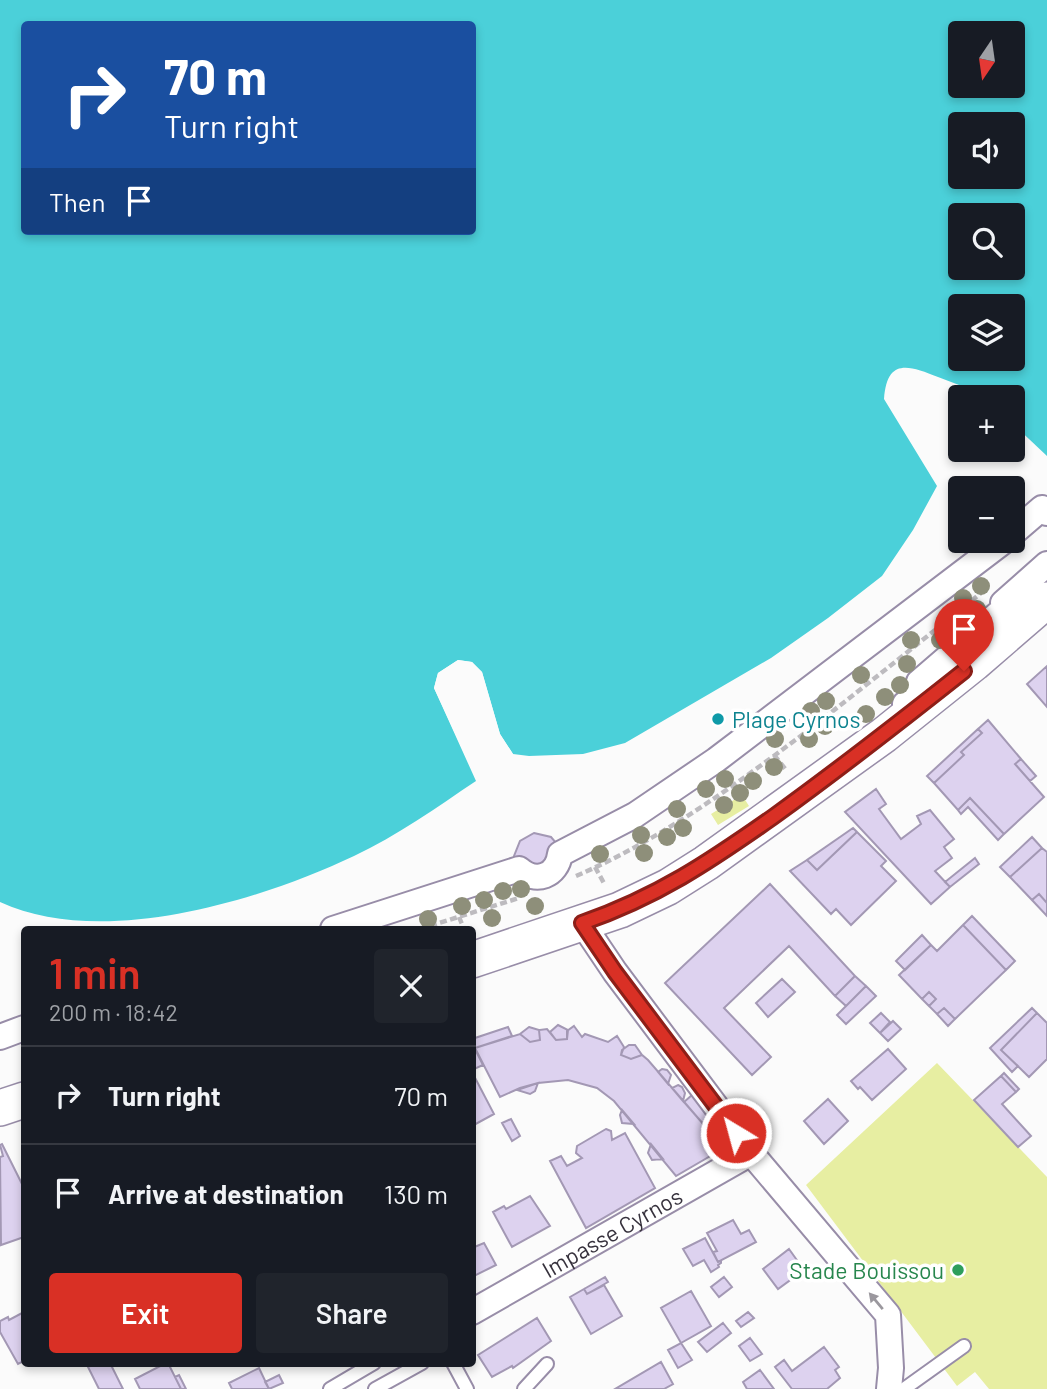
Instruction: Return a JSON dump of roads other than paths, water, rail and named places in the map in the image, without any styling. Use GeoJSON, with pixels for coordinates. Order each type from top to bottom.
{"type":"FeatureCollection","features":[{"type":"Feature","properties":{"kind":"main road"},"geometry":{"type":"LineString","coordinates":[[476,959],[620,910],[668,887],[744,837],[884,734],[974,663],[1047,600]]}},
{"type":"Feature","properties":{"kind":"main road"},"geometry":{"type":"LineString","coordinates":[[0,1108],[21,1101]]}},
{"type":"Feature","properties":{"kind":"street"},"geometry":{"type":"LineString","coordinates":[[1025,523],[1042,508],[1047,513]]}},
{"type":"Feature","properties":{"kind":"street"},"geometry":{"type":"LineString","coordinates":[[342,926],[519,869],[530,877],[546,876],[556,867],[560,854],[635,815],[716,760],[988,553]]}},
{"type":"Feature","properties":{"kind":"street"},"geometry":{"type":"LineString","coordinates":[[476,946],[534,929],[645,883],[774,800],[926,689],[919,682],[1006,607],[1003,603],[1047,564]]}},
{"type":"Feature","properties":{"kind":"street"},"geometry":{"type":"LineString","coordinates":[[582,923],[615,972],[751,1153],[888,1315],[891,1368],[889,1389]]}},
{"type":"Feature","properties":{"kind":"street"},"geometry":{"type":"LineString","coordinates":[[0,1037],[21,1029]]}},
{"type":"Feature","properties":{"kind":"street"},"geometry":{"type":"LineString","coordinates":[[0,1098],[21,1091]]}},
{"type":"Feature","properties":{"kind":"street","name":"Impasse Cyrnos"},"geometry":{"type":"LineString","coordinates":[[476,1310],[751,1153]]}},
{"type":"Feature","properties":{"kind":"lane"},"geometry":{"type":"LineString","coordinates":[[904,1389],[964,1346]]}},
{"type":"Feature","properties":{"kind":"lane"},"geometry":{"type":"LineString","coordinates":[[524,1389],[547,1364]]}},
{"type":"Feature","properties":{"kind":"lane"},"geometry":{"type":"LineString","coordinates":[[330,1389],[367,1367]]}},
{"type":"Feature","properties":{"kind":"lane"},"geometry":{"type":"LineString","coordinates":[[375,1389],[415,1367]]}},
{"type":"Feature","properties":{"kind":"lane"},"geometry":{"type":"LineString","coordinates":[[455,1367],[467,1389]]}},
{"type":"Feature","properties":{"kind":"water"},"geometry":{"type":"Polygon","coordinates":[[[0,0],[1047,0],[1047,456],[1025,435],[1025,385],[959,385],[909,368],[894,371],[889,377],[884,399],[937,486],[913,530],[882,576],[771,658],[625,743],[583,754],[529,756],[513,754],[500,734],[482,672],[472,662],[458,660],[438,673],[434,688],[476,781],[386,840],[316,873],[273,889],[179,914],[131,920],[85,921],[40,915],[0,902],[0,0]]]}},
{"type":"Feature","properties":{"kind":"place","name":"Plage Cyrnos"},"geometry":{"type":"Point","coordinates":[718,719]}},
{"type":"Feature","properties":{"kind":"place","name":"Stade Bouissou"},"geometry":{"type":"Point","coordinates":[958,1270]}}]}
